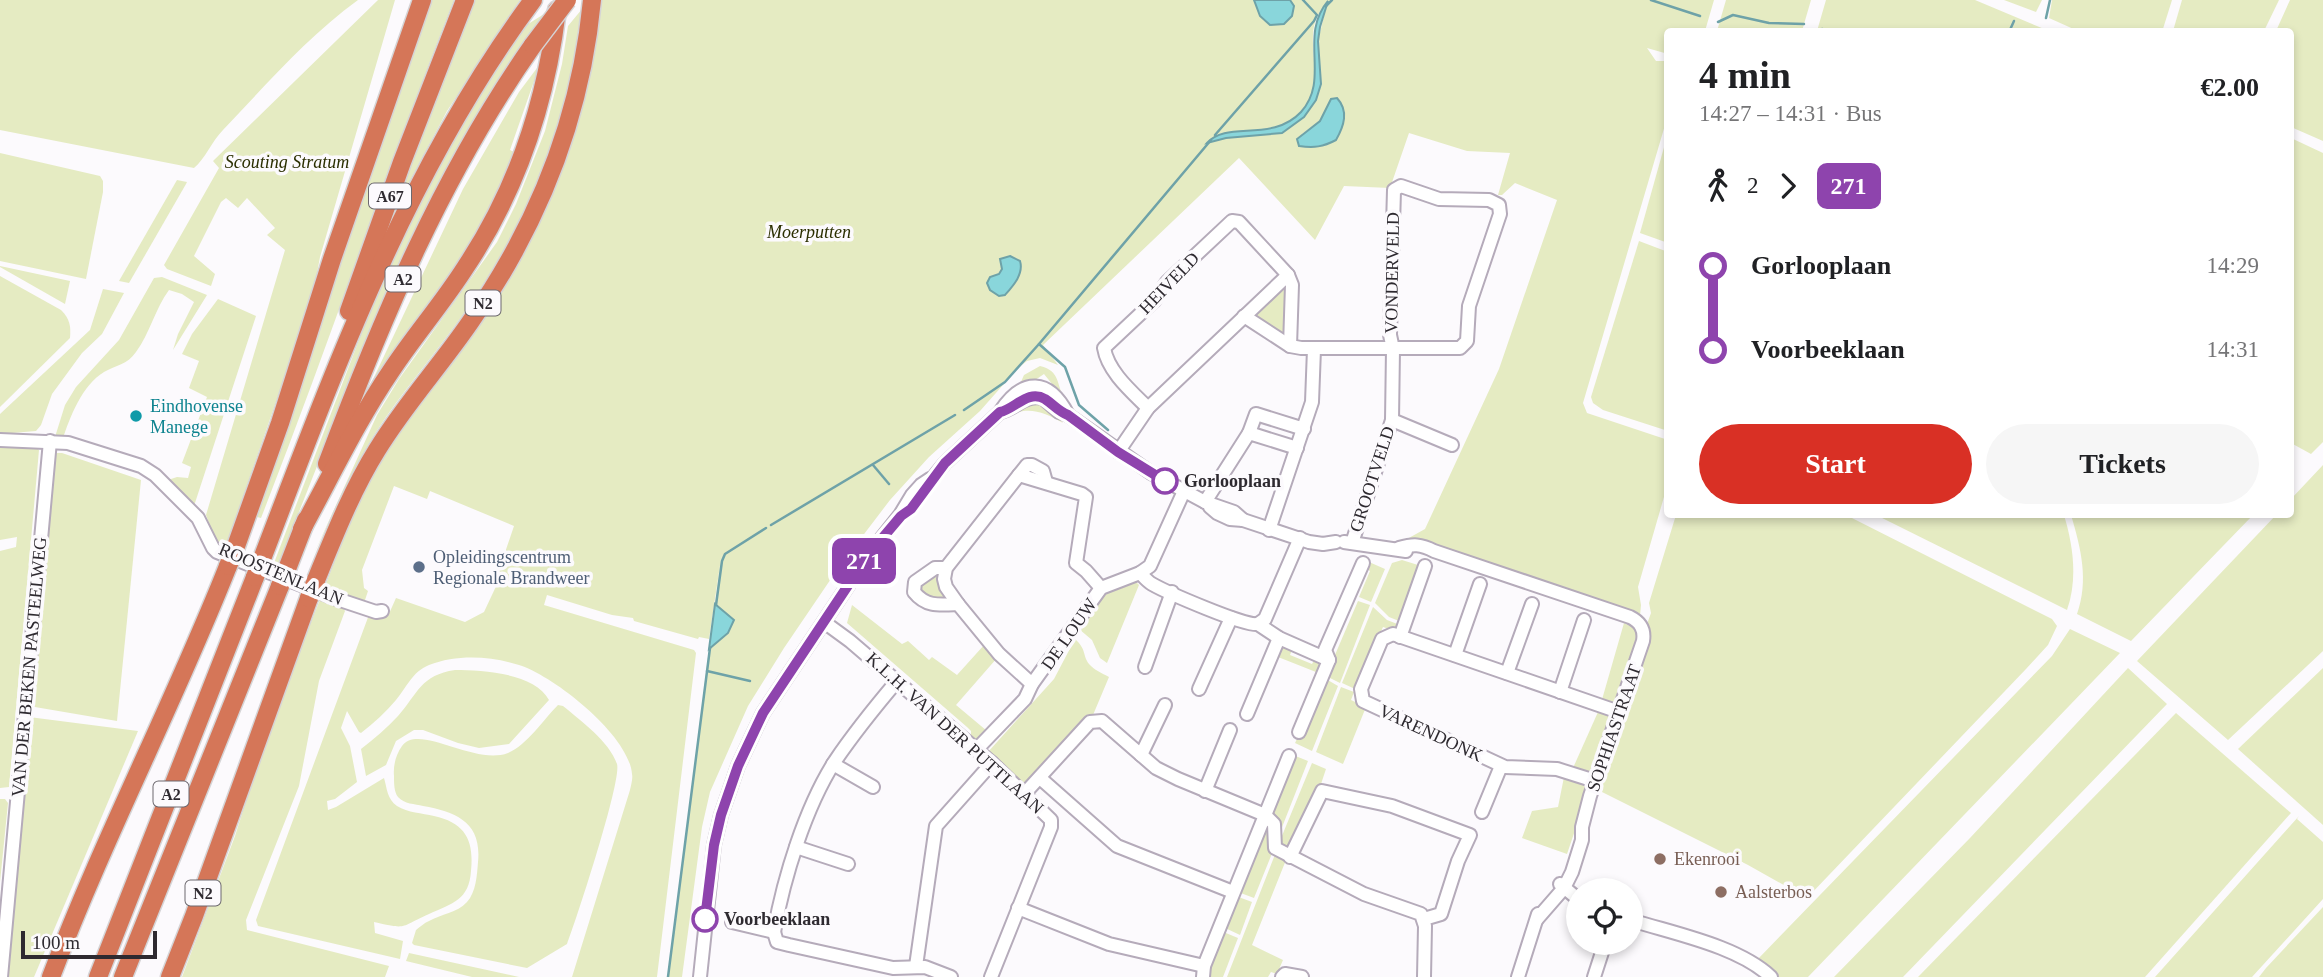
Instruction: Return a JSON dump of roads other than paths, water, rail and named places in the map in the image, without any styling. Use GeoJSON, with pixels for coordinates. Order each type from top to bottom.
{"type":"FeatureCollection","features":[{"type":"Feature","properties":{"kind":"highway"},"geometry":{"type":"LineString","coordinates":[[51,977],[82,899],[194,653],[235,549],[281,423],[332,259],[422,0]]}},
{"type":"Feature","properties":{"kind":"highway","name":"A67"},"geometry":{"type":"LineString","coordinates":[[325,394],[336,350],[364,268],[466,0]]}},
{"type":"Feature","properties":{"kind":"highway","name":"A2"},"geometry":{"type":"LineString","coordinates":[[98,977],[325,394],[376,274],[426,168],[489,62],[533,0]]}},
{"type":"Feature","properties":{"kind":"highway"},"geometry":{"type":"LineString","coordinates":[[302,529],[378,391],[465,269],[506,197],[542,99],[558,0]]}},
{"type":"Feature","properties":{"kind":"highway","name":"A2"},"geometry":{"type":"LineString","coordinates":[[123,977],[287,569],[376,338],[424,231],[488,115],[533,45],[567,0]]}},
{"type":"Feature","properties":{"kind":"highway","name":"N2"},"geometry":{"type":"LineString","coordinates":[[170,977],[309,598],[345,513],[377,449],[488,296],[540,201],[576,97],[592,0]]}},
{"type":"Feature","properties":{"kind":"street","name":"VONDERVELD"},"geometry":{"type":"LineString","coordinates":[[1401,186],[1439,199],[1495,201],[1499,205],[1500,214],[1469,306],[1465,346],[1393,349],[1390,335],[1394,190],[1401,186]]}},
{"type":"Feature","properties":{"kind":"street","name":"HEIVELD"},"geometry":{"type":"LineString","coordinates":[[1148,408],[1122,382],[1104,348],[1154,301],[1167,282],[1232,221],[1239,222],[1288,275]]}},
{"type":"Feature","properties":{"kind":"street"},"geometry":{"type":"LineString","coordinates":[[1118,452],[1148,408],[1288,275],[1292,285],[1290,346]]}},
{"type":"Feature","properties":{"kind":"street"},"geometry":{"type":"LineString","coordinates":[[1244,316],[1290,346],[1314,349],[1393,349]]}},
{"type":"Feature","properties":{"kind":"street"},"geometry":{"type":"LineString","coordinates":[[1269,530],[1312,402],[1314,349]]}},
{"type":"Feature","properties":{"kind":"street","name":"GROOTVELD"},"geometry":{"type":"LineString","coordinates":[[1352,543],[1392,420],[1393,349]]}},
{"type":"Feature","properties":{"kind":"street"},"geometry":{"type":"LineString","coordinates":[[701,977],[714,845],[738,766],[763,713],[869,554],[901,516],[911,509],[945,463],[1028,387],[1036,391],[1051,391],[1068,415],[1118,452],[1205,502],[1234,512],[1242,520],[1315,544],[1352,543]]}},
{"type":"Feature","properties":{"kind":"street"},"geometry":{"type":"LineString","coordinates":[[1205,502],[1249,433],[1256,414],[1304,429]]}},
{"type":"Feature","properties":{"kind":"street"},"geometry":{"type":"LineString","coordinates":[[1392,420],[1452,445]]}},
{"type":"Feature","properties":{"kind":"street"},"geometry":{"type":"LineString","coordinates":[[1249,433],[1297,448]]}},
{"type":"Feature","properties":{"kind":"street","name":"ROOSTENLAAN"},"geometry":{"type":"LineString","coordinates":[[0,440],[68,443],[141,466],[155,475],[198,518],[217,551],[351,604],[376,612],[382,611]]}},
{"type":"Feature","properties":{"kind":"street","name":"VAN DER BEKEN PASTEELWEG"},"geometry":{"type":"LineString","coordinates":[[1,977],[50,441]]}},
{"type":"Feature","properties":{"kind":"street"},"geometry":{"type":"LineString","coordinates":[[1032,684],[999,654],[958,604],[946,587],[944,579],[946,568],[1019,475],[1086,497],[1076,563],[1101,589]]}},
{"type":"Feature","properties":{"kind":"street","name":"DE LOUW"},"geometry":{"type":"LineString","coordinates":[[976,750],[1025,699],[1032,684],[1101,589],[1150,566],[1184,491]]}},
{"type":"Feature","properties":{"kind":"street"},"geometry":{"type":"LineString","coordinates":[[1140,573],[1151,583],[1231,618],[1252,625],[1258,624],[1265,619],[1300,538]]}},
{"type":"Feature","properties":{"kind":"street","name":"SOPHIASTRAAT"},"geometry":{"type":"LineString","coordinates":[[1352,543],[1416,552],[1434,551],[1630,617],[1643,629],[1643,641],[1595,781],[1572,872],[1537,919],[1518,977]]}},
{"type":"Feature","properties":{"kind":"street"},"geometry":{"type":"LineString","coordinates":[[1300,732],[1329,660],[1325,650],[1363,563]]}},
{"type":"Feature","properties":{"kind":"street"},"geometry":{"type":"LineString","coordinates":[[1424,566],[1400,637],[1619,712]]}},
{"type":"Feature","properties":{"kind":"street"},"geometry":{"type":"LineString","coordinates":[[946,568],[935,568],[915,582],[914,592],[920,600],[932,605],[958,604]]}},
{"type":"Feature","properties":{"kind":"street"},"geometry":{"type":"LineString","coordinates":[[1455,655],[1480,584]]}},
{"type":"Feature","properties":{"kind":"street"},"geometry":{"type":"LineString","coordinates":[[1144,667],[1172,592]]}},
{"type":"Feature","properties":{"kind":"street"},"geometry":{"type":"LineString","coordinates":[[1507,673],[1532,604]]}},
{"type":"Feature","properties":{"kind":"street"},"geometry":{"type":"LineString","coordinates":[[1199,689],[1231,618]]}},
{"type":"Feature","properties":{"kind":"street"},"geometry":{"type":"LineString","coordinates":[[1560,692],[1584,620]]}},
{"type":"Feature","properties":{"kind":"street","name":"K.L.H. VAN DER PUTTLAAN"},"geometry":{"type":"LineString","coordinates":[[824,622],[850,640],[992,763],[1051,820],[1051,827],[991,977]]}},
{"type":"Feature","properties":{"kind":"street"},"geometry":{"type":"LineString","coordinates":[[1258,624],[1279,638],[1329,660]]}},
{"type":"Feature","properties":{"kind":"street","name":"VARENDONK"},"geometry":{"type":"LineString","coordinates":[[1400,637],[1392,634],[1382,639],[1361,689],[1363,701],[1501,766],[1556,769],[1595,781]]}},
{"type":"Feature","properties":{"kind":"street"},"geometry":{"type":"LineString","coordinates":[[1247,714],[1279,638]]}},
{"type":"Feature","properties":{"kind":"street"},"geometry":{"type":"LineString","coordinates":[[897,681],[865,718],[833,764],[796,847],[774,932],[777,942],[893,968],[925,967],[951,977]]}},
{"type":"Feature","properties":{"kind":"street"},"geometry":{"type":"LineString","coordinates":[[1141,755],[1165,705]]}},
{"type":"Feature","properties":{"kind":"street"},"geometry":{"type":"LineString","coordinates":[[1025,793],[1090,722],[1102,722],[1156,768],[1265,815],[1274,824],[1275,848],[1364,894],[1416,911],[1424,919],[1424,977]]}},
{"type":"Feature","properties":{"kind":"street"},"geometry":{"type":"LineString","coordinates":[[1205,791],[1230,730]]}},
{"type":"Feature","properties":{"kind":"street"},"geometry":{"type":"LineString","coordinates":[[1018,908],[1123,949],[1203,972],[1289,756]]}},
{"type":"Feature","properties":{"kind":"street"},"geometry":{"type":"LineString","coordinates":[[916,966],[936,826],[992,763]]}},
{"type":"Feature","properties":{"kind":"street"},"geometry":{"type":"LineString","coordinates":[[833,764],[873,787]]}},
{"type":"Feature","properties":{"kind":"street","name":"VARENDONK"},"geometry":{"type":"LineString","coordinates":[[1482,812],[1501,766]]}},
{"type":"Feature","properties":{"kind":"street"},"geometry":{"type":"LineString","coordinates":[[1040,778],[1117,846],[1233,892]]}},
{"type":"Feature","properties":{"kind":"street"},"geometry":{"type":"LineString","coordinates":[[1290,857],[1322,791],[1392,806],[1470,835],[1458,861],[1441,914],[1424,919]]}},
{"type":"Feature","properties":{"kind":"street"},"geometry":{"type":"LineString","coordinates":[[796,847],[848,864]]}},
{"type":"Feature","properties":{"kind":"street"},"geometry":{"type":"LineString","coordinates":[[1561,886],[1566,890]]}},
{"type":"Feature","properties":{"kind":"street"},"geometry":{"type":"LineString","coordinates":[[732,922],[774,932]]}},
{"type":"Feature","properties":{"kind":"street"},"geometry":{"type":"LineString","coordinates":[[1643,924],[1741,956],[1758,965],[1771,977]]}},
{"type":"Feature","properties":{"kind":"street"},"geometry":{"type":"LineString","coordinates":[[1594,977],[1601,955]]}},
{"type":"Feature","properties":{"kind":"street"},"geometry":{"type":"LineString","coordinates":[[1282,977],[1285,974],[1302,977]]}},
{"type":"Feature","properties":{"kind":"water"},"geometry":{"type":"Polygon","coordinates":[[[1254,0],[1290,0],[1294,6],[1292,16],[1284,24],[1270,25],[1260,16],[1254,0]]]}},
{"type":"Feature","properties":{"kind":"water"},"geometry":{"type":"Polygon","coordinates":[[[1328,1],[1318,41],[1321,84],[1316,100],[1304,117],[1282,133],[1226,138],[1207,143],[1226,133],[1277,127],[1301,112],[1310,99],[1314,86],[1315,28],[1319,14],[1328,1]]]}},
{"type":"Feature","properties":{"kind":"water"},"geometry":{"type":"Polygon","coordinates":[[[1337,98],[1343,108],[1344,119],[1336,140],[1318,146],[1299,146],[1297,139],[1320,121],[1331,99],[1337,98]]]}},
{"type":"Feature","properties":{"kind":"water"},"geometry":{"type":"Polygon","coordinates":[[[1010,256],[1020,261],[1020,271],[1017,280],[1005,295],[999,296],[990,290],[987,283],[990,277],[999,274],[1002,269],[1000,259],[1010,256]]]}},
{"type":"Feature","properties":{"kind":"water"},"geometry":{"type":"Polygon","coordinates":[[[715,604],[734,620],[728,633],[709,649],[715,604]]]}},
{"type":"Feature","properties":{"kind":"waterway"},"geometry":{"type":"LineString","coordinates":[[1215,135],[1314,21],[1317,15],[1303,0]]}},
{"type":"Feature","properties":{"kind":"waterway"},"geometry":{"type":"LineString","coordinates":[[1326,6],[1332,0]]}},
{"type":"Feature","properties":{"kind":"waterway"},"geometry":{"type":"LineString","coordinates":[[1651,0],[1700,16]]}},
{"type":"Feature","properties":{"kind":"waterway"},"geometry":{"type":"LineString","coordinates":[[2046,18],[2050,0]]}},
{"type":"Feature","properties":{"kind":"waterway"},"geometry":{"type":"LineString","coordinates":[[1718,22],[1733,15],[1769,23],[1804,24]]}},
{"type":"Feature","properties":{"kind":"waterway"},"geometry":{"type":"LineString","coordinates":[[2011,28],[2014,21]]}},
{"type":"Feature","properties":{"kind":"waterway"},"geometry":{"type":"LineString","coordinates":[[1039,344],[1211,140]]}},
{"type":"Feature","properties":{"kind":"waterway"},"geometry":{"type":"LineString","coordinates":[[964,410],[1005,382],[1039,344],[1065,367],[1079,405],[1108,430]]}},
{"type":"Feature","properties":{"kind":"waterway"},"geometry":{"type":"LineString","coordinates":[[771,525],[955,415]]}},
{"type":"Feature","properties":{"kind":"waterway"},"geometry":{"type":"LineString","coordinates":[[873,465],[889,484]]}},
{"type":"Feature","properties":{"kind":"waterway"},"geometry":{"type":"LineString","coordinates":[[716,605],[725,554],[766,528]]}},
{"type":"Feature","properties":{"kind":"waterway"},"geometry":{"type":"LineString","coordinates":[[668,977],[710,648]]}},
{"type":"Feature","properties":{"kind":"waterway"},"geometry":{"type":"LineString","coordinates":[[707,671],[750,681]]}},
{"type":"Feature","properties":{"kind":"place","name":"Eindhovense Manege"},"geometry":{"type":"Point","coordinates":[136,416]}},
{"type":"Feature","properties":{"kind":"place","name":"Gorlooplaan"},"geometry":{"type":"Point","coordinates":[1165,481]}},
{"type":"Feature","properties":{"kind":"place","name":"Opleidingscentrum Regionale Brandweer"},"geometry":{"type":"Point","coordinates":[419,567]}},
{"type":"Feature","properties":{"kind":"place","name":"Ekenrooi"},"geometry":{"type":"Point","coordinates":[1660,859]}},
{"type":"Feature","properties":{"kind":"place","name":"Aalsterbos"},"geometry":{"type":"Point","coordinates":[1721,892]}},
{"type":"Feature","properties":{"kind":"place","name":"Voorbeeklaan"},"geometry":{"type":"Point","coordinates":[705,919]}},
{"type":"Feature","properties":{"kind":"park label","name":"Scouting Stratum"},"geometry":{"type":"Point","coordinates":[287,162]}},
{"type":"Feature","properties":{"kind":"park label","name":"Moerputten"},"geometry":{"type":"Point","coordinates":[809,232]}}]}
